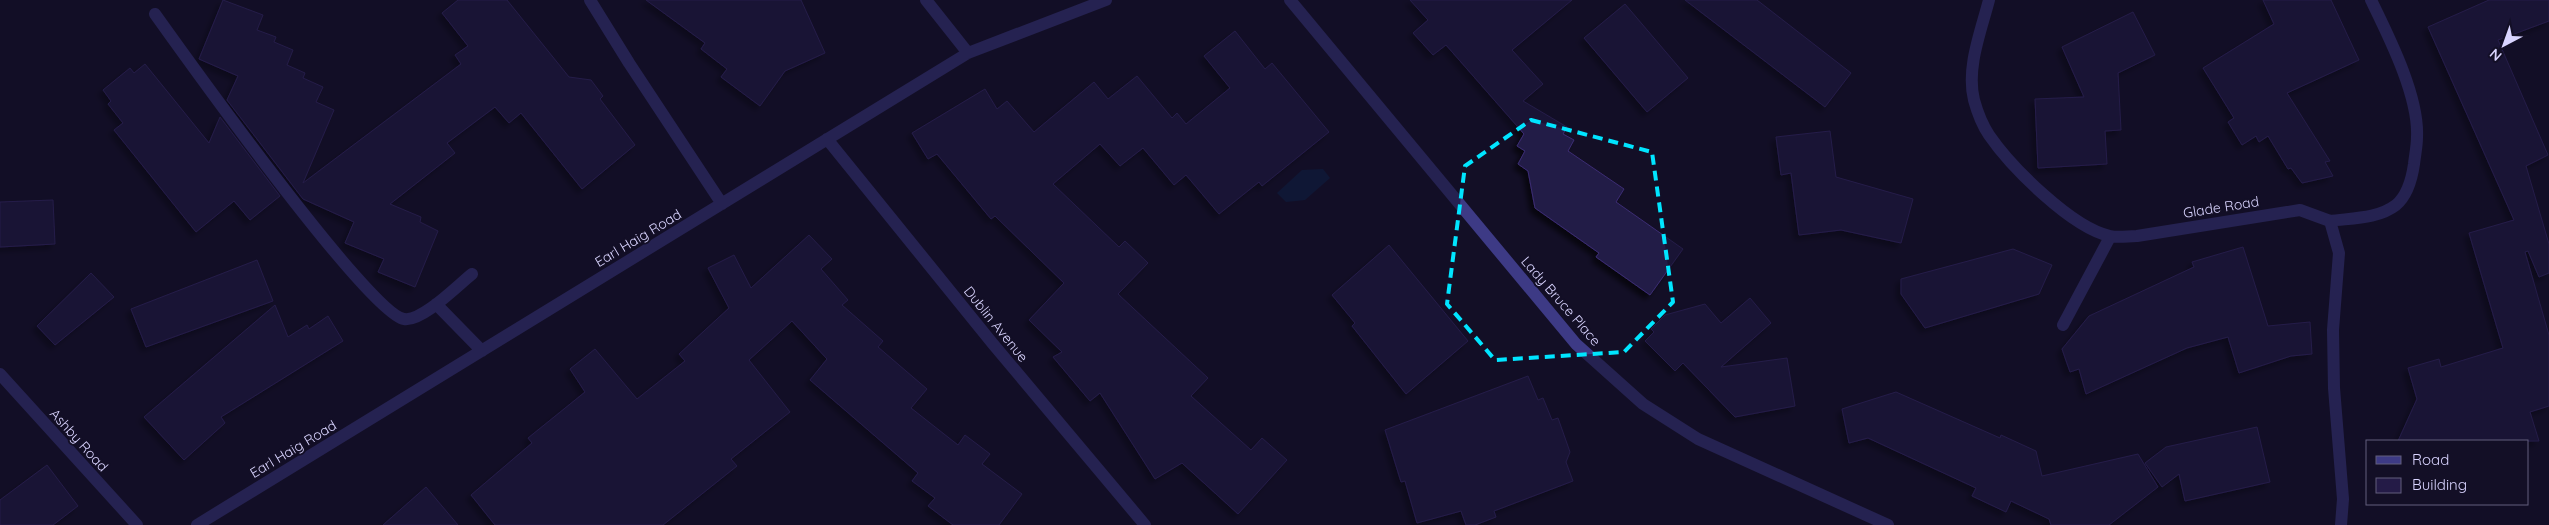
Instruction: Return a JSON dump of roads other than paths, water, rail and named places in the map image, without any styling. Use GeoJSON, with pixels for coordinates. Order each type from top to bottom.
{"type":"FeatureCollection","features":[{"type":"Feature","properties":{"kind":"street"},"geometry":{"type":"LineString","coordinates":[[590,0],[628,64],[722,204]]}},
{"type":"Feature","properties":{"kind":"street"},"geometry":{"type":"LineString","coordinates":[[926,0],[968,53]]}},
{"type":"Feature","properties":{"kind":"street","name":"Earl Haig Road"},"geometry":{"type":"LineString","coordinates":[[197,525],[968,53],[1106,0]]}},
{"type":"Feature","properties":{"kind":"street","name":"Lady Bruce Place"},"geometry":{"type":"LineString","coordinates":[[1290,0],[1576,344],[1643,404],[1698,439],[1888,525]]}},
{"type":"Feature","properties":{"kind":"street","name":"Glade Road"},"geometry":{"type":"LineString","coordinates":[[1989,0],[1976,50],[1972,78],[1974,100],[1988,134],[2025,178],[2069,215],[2110,236],[2137,236],[2300,210],[2330,221]]}},
{"type":"Feature","properties":{"kind":"street"},"geometry":{"type":"LineString","coordinates":[[2340,525],[2343,499],[2334,388],[2333,330],[2339,254],[2330,221],[2368,216],[2386,211],[2397,204],[2406,193],[2412,176],[2417,136],[2411,100],[2403,72],[2371,0]]}},
{"type":"Feature","properties":{"kind":"street"},"geometry":{"type":"LineString","coordinates":[[155,14],[213,95],[374,299],[395,316],[405,320],[416,317],[436,304],[472,274]]}},
{"type":"Feature","properties":{"kind":"street","name":"Dublin Avenue"},"geometry":{"type":"LineString","coordinates":[[828,139],[993,344],[1144,525]]}},
{"type":"Feature","properties":{"kind":"street"},"geometry":{"type":"LineString","coordinates":[[2063,325],[2110,236]]}},
{"type":"Feature","properties":{"kind":"street"},"geometry":{"type":"LineString","coordinates":[[436,304],[482,351]]}},
{"type":"Feature","properties":{"kind":"street","name":"Ashby Road"},"geometry":{"type":"LineString","coordinates":[[0,374],[137,525]]}},
{"type":"Feature","properties":{"kind":"water"},"geometry":{"type":"Polygon","coordinates":[[[1323,169],[1330,178],[1305,200],[1286,202],[1277,193],[1302,170],[1323,169]]]}}]}
